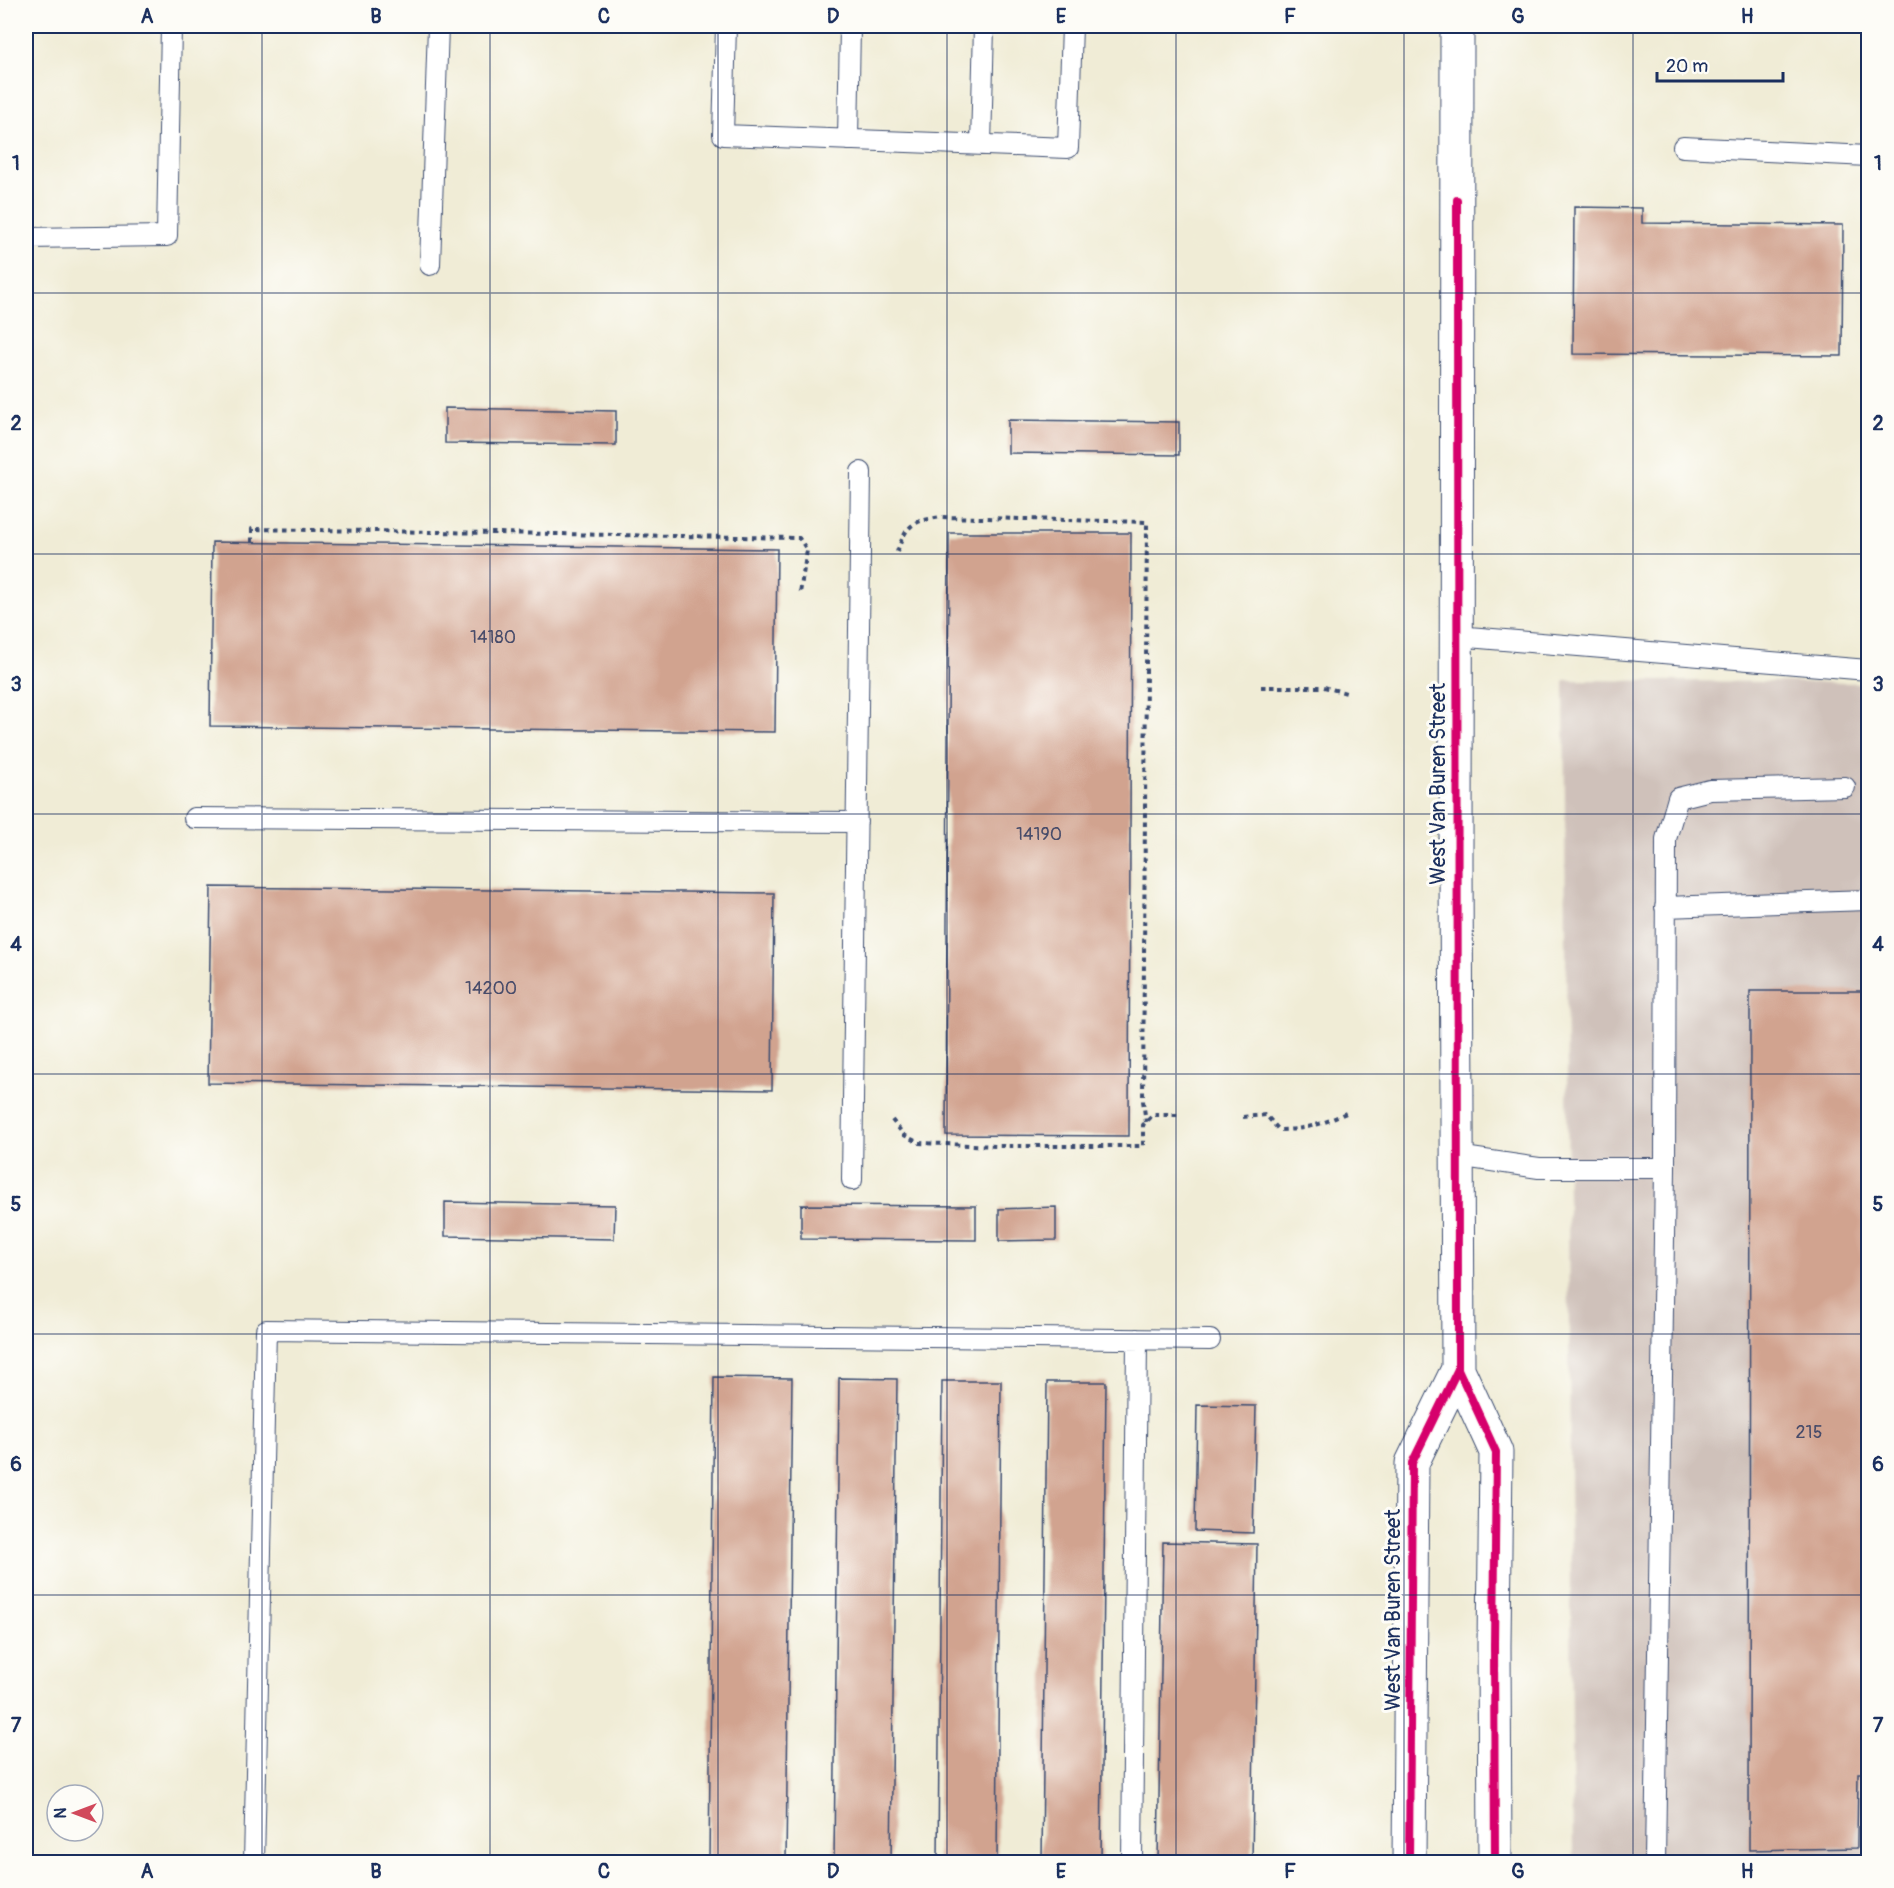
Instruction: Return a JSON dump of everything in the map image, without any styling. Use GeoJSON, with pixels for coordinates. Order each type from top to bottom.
{"type":"FeatureCollection","features":[{"type":"Feature","properties":{"kind":"main road","name":"West Van Buren Street"},"geometry":{"type":"LineString","coordinates":[[1457,26],[1458,1369],[1496,1452],[1495,1863]]}},
{"type":"Feature","properties":{"kind":"main road","name":"West Van Buren Street"},"geometry":{"type":"LineString","coordinates":[[1409,1863],[1412,1463],[1458,1369]]}},
{"type":"Feature","properties":{"kind":"lane"},"geometry":{"type":"LineString","coordinates":[[26,238],[168,236],[171,26]]}},
{"type":"Feature","properties":{"kind":"lane"},"geometry":{"type":"LineString","coordinates":[[430,265],[438,26]]}},
{"type":"Feature","properties":{"kind":"lane"},"geometry":{"type":"LineString","coordinates":[[726,26],[723,135],[1068,148],[1072,26]]}},
{"type":"Feature","properties":{"kind":"lane"},"geometry":{"type":"LineString","coordinates":[[848,140],[850,26]]}},
{"type":"Feature","properties":{"kind":"lane"},"geometry":{"type":"LineString","coordinates":[[981,145],[984,26]]}},
{"type":"Feature","properties":{"kind":"lane"},"geometry":{"type":"LineString","coordinates":[[1683,147],[1869,156]]}},
{"type":"Feature","properties":{"kind":"lane"},"geometry":{"type":"LineString","coordinates":[[852,1180],[861,472]]}},
{"type":"Feature","properties":{"kind":"lane"},"geometry":{"type":"LineString","coordinates":[[1456,636],[1869,670]]}},
{"type":"Feature","properties":{"kind":"lane"},"geometry":{"type":"LineString","coordinates":[[1656,1863],[1665,1168],[1666,839],[1678,798],[1710,790],[1845,787]]}},
{"type":"Feature","properties":{"kind":"lane"},"geometry":{"type":"LineString","coordinates":[[194,818],[857,822]]}},
{"type":"Feature","properties":{"kind":"lane"},"geometry":{"type":"LineString","coordinates":[[1665,907],[1869,900]]}},
{"type":"Feature","properties":{"kind":"lane"},"geometry":{"type":"LineString","coordinates":[[1457,1156],[1539,1168],[1665,1168]]}},
{"type":"Feature","properties":{"kind":"lane"},"geometry":{"type":"LineString","coordinates":[[254,1863],[266,1330],[1210,1340]]}},
{"type":"Feature","properties":{"kind":"lane"},"geometry":{"type":"LineString","coordinates":[[1132,1863],[1137,1339]]}},
{"type":"Feature","properties":{"kind":"path"},"geometry":{"type":"LineString","coordinates":[[897,552],[904,531],[921,520],[942,517],[1148,522],[1143,1101],[1146,1122]]}},
{"type":"Feature","properties":{"kind":"path"},"geometry":{"type":"LineString","coordinates":[[252,542],[252,529],[799,538],[807,550],[800,593]]}},
{"type":"Feature","properties":{"kind":"path"},"geometry":{"type":"LineString","coordinates":[[1261,687],[1324,687],[1350,694]]}},
{"type":"Feature","properties":{"kind":"path"},"geometry":{"type":"LineString","coordinates":[[1243,1117],[1266,1115],[1279,1130],[1288,1130],[1322,1125],[1346,1113]]}},
{"type":"Feature","properties":{"kind":"path"},"geometry":{"type":"LineString","coordinates":[[892,1119],[904,1135],[920,1143],[997,1146],[1143,1146],[1143,1125],[1153,1115],[1179,1115]]}},
{"type":"Feature","properties":{"kind":"shaded area"},"geometry":{"type":"Polygon","coordinates":[[[1564,680],[1868,683],[1868,1862],[1573,1862],[1564,680]]]}},
{"type":"Feature","properties":{"kind":"building"},"geometry":{"type":"Polygon","coordinates":[[[1574,207],[1642,208],[1642,223],[1843,225],[1842,356],[1573,354],[1574,207]]]}},
{"type":"Feature","properties":{"kind":"building"},"geometry":{"type":"Polygon","coordinates":[[[445,408],[616,411],[616,445],[445,443],[445,408]]]}},
{"type":"Feature","properties":{"kind":"building"},"geometry":{"type":"Polygon","coordinates":[[[1008,420],[1179,422],[1179,455],[1008,453],[1008,420]]]}},
{"type":"Feature","properties":{"kind":"building"},"geometry":{"type":"Polygon","coordinates":[[[949,533],[1131,533],[1129,1136],[946,1135],[949,533]]]}},
{"type":"Feature","properties":{"kind":"building"},"geometry":{"type":"Polygon","coordinates":[[[212,542],[777,549],[775,732],[210,726],[212,542]]]}},
{"type":"Feature","properties":{"kind":"building"},"geometry":{"type":"Polygon","coordinates":[[[211,887],[774,893],[772,1090],[208,1083],[211,887]]]}},
{"type":"Feature","properties":{"kind":"building"},"geometry":{"type":"Polygon","coordinates":[[[1750,991],[1868,991],[1868,1773],[1858,1773],[1857,1848],[1749,1850],[1750,991]]]}},
{"type":"Feature","properties":{"kind":"building"},"geometry":{"type":"Polygon","coordinates":[[[445,1202],[615,1205],[614,1239],[445,1236],[445,1202]]]}},
{"type":"Feature","properties":{"kind":"building"},"geometry":{"type":"Polygon","coordinates":[[[801,1205],[976,1206],[976,1240],[801,1239],[801,1205]]]}},
{"type":"Feature","properties":{"kind":"building"},"geometry":{"type":"Polygon","coordinates":[[[1056,1207],[1056,1240],[999,1241],[999,1209],[1056,1207]]]}},
{"type":"Feature","properties":{"kind":"building"},"geometry":{"type":"Polygon","coordinates":[[[714,1377],[792,1378],[786,1862],[709,1862],[714,1377]]]}},
{"type":"Feature","properties":{"kind":"building"},"geometry":{"type":"Polygon","coordinates":[[[839,1378],[897,1379],[891,1862],[834,1862],[839,1378]]]}},
{"type":"Feature","properties":{"kind":"building"},"geometry":{"type":"Polygon","coordinates":[[[942,1381],[1001,1381],[997,1862],[938,1862],[942,1381]]]}},
{"type":"Feature","properties":{"kind":"building"},"geometry":{"type":"Polygon","coordinates":[[[1047,1382],[1106,1382],[1101,1862],[1042,1862],[1047,1382]]]}},
{"type":"Feature","properties":{"kind":"building"},"geometry":{"type":"Polygon","coordinates":[[[1197,1405],[1256,1406],[1253,1533],[1195,1531],[1197,1405]]]}},
{"type":"Feature","properties":{"kind":"building"},"geometry":{"type":"Polygon","coordinates":[[[1163,1542],[1257,1544],[1252,1862],[1158,1862],[1163,1542]]]}},
{"type":"Feature","properties":{"kind":"cycle path"},"geometry":{"type":"LineString","coordinates":[[1457,200],[1458,1369],[1496,1452],[1495,1862]]}},
{"type":"Feature","properties":{"kind":"cycle path"},"geometry":{"type":"LineString","coordinates":[[1409,1862],[1412,1463],[1458,1369]]}}]}
